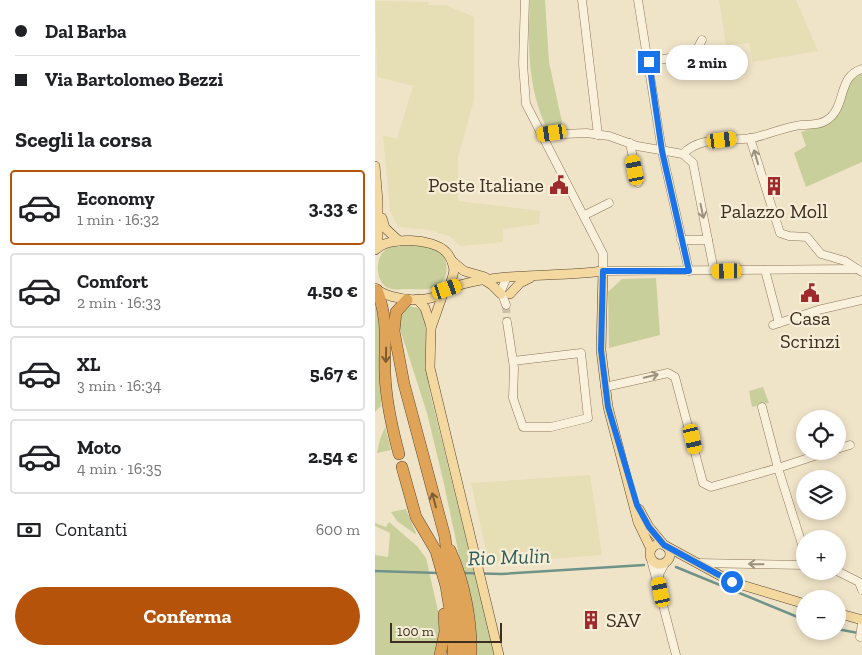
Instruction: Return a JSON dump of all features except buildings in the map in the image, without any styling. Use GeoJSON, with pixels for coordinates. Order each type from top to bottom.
{"type":"FeatureCollection","features":[{"type":"Feature","properties":{"kind":"highway"},"geometry":{"type":"LineString","coordinates":[[376,289],[386,321],[385,374],[391,421],[399,454]]}},
{"type":"Feature","properties":{"kind":"highway"},"geometry":{"type":"LineString","coordinates":[[412,299],[396,312],[394,331],[405,384],[445,537],[457,564],[449,585],[445,632],[440,655]]}},
{"type":"Feature","properties":{"kind":"highway"},"geometry":{"type":"LineString","coordinates":[[402,467],[416,517],[436,551],[461,621],[461,655]]}},
{"type":"Feature","properties":{"kind":"highway"},"geometry":{"type":"LineString","coordinates":[[449,585],[454,634],[453,655]]}},
{"type":"Feature","properties":{"kind":"highway"},"geometry":{"type":"LineString","coordinates":[[449,585],[470,625],[471,655]]}},
{"type":"Feature","properties":{"kind":"main road"},"geometry":{"type":"LineString","coordinates":[[375,166],[378,201],[376,249],[399,241],[433,243],[447,252],[452,262],[453,278],[436,308],[431,328],[430,361],[433,382],[499,655]]}},
{"type":"Feature","properties":{"kind":"main road"},"geometry":{"type":"LineString","coordinates":[[378,201],[385,228],[399,241]]}},
{"type":"Feature","properties":{"kind":"main road"},"geometry":{"type":"LineString","coordinates":[[452,262],[464,271],[487,280],[506,299],[520,283],[532,276]]}},
{"type":"Feature","properties":{"kind":"main road"},"geometry":{"type":"LineString","coordinates":[[376,289],[393,298],[431,298],[466,282],[603,271],[601,350],[605,387],[608,407],[633,494],[638,522],[651,549],[651,559],[658,564],[682,559],[698,563]]}},
{"type":"Feature","properties":{"kind":"main road"},"geometry":{"type":"LineString","coordinates":[[412,299],[425,308],[431,328]]}},
{"type":"Feature","properties":{"kind":"main road"},"geometry":{"type":"LineString","coordinates":[[633,494],[646,522],[670,552],[666,562]]}},
{"type":"Feature","properties":{"kind":"main road"},"geometry":{"type":"LineString","coordinates":[[651,549],[657,544],[664,545],[732,582],[796,601]]}},
{"type":"Feature","properties":{"kind":"main road"},"geometry":{"type":"LineString","coordinates":[[846,619],[861,628]]}},
{"type":"Feature","properties":{"kind":"street"},"geometry":{"type":"LineString","coordinates":[[525,0],[523,64],[526,104],[584,213],[603,254],[603,271],[859,270]]}},
{"type":"Feature","properties":{"kind":"street"},"geometry":{"type":"LineString","coordinates":[[582,0],[598,135]]}},
{"type":"Feature","properties":{"kind":"street"},"geometry":{"type":"LineString","coordinates":[[638,0],[662,151],[689,271]]}},
{"type":"Feature","properties":{"kind":"street"},"geometry":{"type":"LineString","coordinates":[[649,62],[695,53],[702,40]]}},
{"type":"Feature","properties":{"kind":"street"},"geometry":{"type":"LineString","coordinates":[[683,154],[691,145],[726,139],[750,138],[800,125],[817,125],[827,120],[840,104],[847,79],[855,71],[862,69]]}},
{"type":"Feature","properties":{"kind":"street"},"geometry":{"type":"LineString","coordinates":[[541,135],[586,133],[662,151],[683,154],[693,163],[714,271]]}},
{"type":"Feature","properties":{"kind":"street"},"geometry":{"type":"LineString","coordinates":[[750,138],[780,232],[789,236],[807,237],[821,254],[833,256],[859,270]]}},
{"type":"Feature","properties":{"kind":"street"},"geometry":{"type":"LineString","coordinates":[[630,143],[638,183]]}},
{"type":"Feature","properties":{"kind":"street"},"geometry":{"type":"LineString","coordinates":[[584,213],[609,202]]}},
{"type":"Feature","properties":{"kind":"street"},"geometry":{"type":"LineString","coordinates":[[584,213],[591,207]]}},
{"type":"Feature","properties":{"kind":"street"},"geometry":{"type":"LineString","coordinates":[[681,240],[708,240]]}},
{"type":"Feature","properties":{"kind":"street"},"geometry":{"type":"LineString","coordinates":[[765,270],[776,324],[818,310],[862,300]]}},
{"type":"Feature","properties":{"kind":"street"},"geometry":{"type":"LineString","coordinates":[[506,299],[501,287],[507,278]]}},
{"type":"Feature","properties":{"kind":"street"},"geometry":{"type":"LineString","coordinates":[[507,322],[513,362],[513,398],[523,427],[551,427],[588,418],[581,353],[513,362]]}},
{"type":"Feature","properties":{"kind":"street"},"geometry":{"type":"LineString","coordinates":[[605,387],[668,372],[675,377],[682,396],[703,483],[711,487],[802,460]]}},
{"type":"Feature","properties":{"kind":"street"},"geometry":{"type":"LineString","coordinates":[[762,407],[778,468],[797,530]]}},
{"type":"Feature","properties":{"kind":"street"},"geometry":{"type":"LineString","coordinates":[[846,446],[850,445]]}},
{"type":"Feature","properties":{"kind":"street"},"geometry":{"type":"LineString","coordinates":[[651,559],[676,655]]}},
{"type":"Feature","properties":{"kind":"street"},"geometry":{"type":"LineString","coordinates":[[666,562],[658,578],[667,621]]}},
{"type":"Feature","properties":{"kind":"street"},"geometry":{"type":"LineString","coordinates":[[698,563],[796,565]]}},
{"type":"Feature","properties":{"kind":"street"},"geometry":{"type":"LineString","coordinates":[[846,576],[859,582],[862,590]]}},
{"type":"Feature","properties":{"kind":"shaded area"},"geometry":{"type":"Polygon","coordinates":[[[719,0],[796,0],[818,51],[753,62],[749,43],[726,45],[719,0]]]}},
{"type":"Feature","properties":{"kind":"shaded area"},"geometry":{"type":"Polygon","coordinates":[[[375,1],[429,2],[428,5],[446,5],[474,17],[474,100],[458,157],[458,201],[540,211],[539,224],[503,229],[503,242],[461,246],[449,236],[429,230],[398,227],[390,211],[383,135],[397,139],[413,86],[377,77],[375,1]]]}},
{"type":"Feature","properties":{"kind":"shaded area"},"geometry":{"type":"Polygon","coordinates":[[[590,475],[602,555],[489,564],[471,483],[590,475]]]}},
{"type":"Feature","properties":{"kind":"green space"},"geometry":{"type":"Polygon","coordinates":[[[530,0],[545,0],[549,62],[563,127],[547,129],[540,113],[530,66],[530,0]]]}},
{"type":"Feature","properties":{"kind":"green space"},"geometry":{"type":"Polygon","coordinates":[[[862,72],[862,162],[806,187],[794,153],[806,146],[801,132],[835,116],[842,107],[851,81],[862,72]]]}},
{"type":"Feature","properties":{"kind":"green space"},"geometry":{"type":"Polygon","coordinates":[[[409,245],[432,248],[443,255],[447,266],[445,277],[438,286],[426,289],[394,289],[386,287],[382,283],[378,273],[378,263],[382,253],[388,248],[409,245]]]}},
{"type":"Feature","properties":{"kind":"green space"},"geometry":{"type":"Polygon","coordinates":[[[656,278],[660,335],[609,348],[608,292],[622,279],[656,278]]]}},
{"type":"Feature","properties":{"kind":"green space"},"geometry":{"type":"Polygon","coordinates":[[[375,306],[379,309],[381,406],[375,412],[375,306]]]}},
{"type":"Feature","properties":{"kind":"green space"},"geometry":{"type":"Polygon","coordinates":[[[409,306],[418,308],[423,312],[426,325],[427,373],[430,393],[495,655],[474,655],[465,583],[444,484],[427,413],[398,323],[401,313],[409,306]]]}},
{"type":"Feature","properties":{"kind":"green space"},"geometry":{"type":"Polygon","coordinates":[[[763,387],[769,403],[752,407],[749,391],[763,387]]]}},
{"type":"Feature","properties":{"kind":"green space"},"geometry":{"type":"Polygon","coordinates":[[[385,427],[391,450],[377,453],[380,439],[385,427]]]}},
{"type":"Feature","properties":{"kind":"green space"},"geometry":{"type":"Polygon","coordinates":[[[406,509],[415,534],[397,521],[391,512],[406,509]]]}},
{"type":"Feature","properties":{"kind":"green space"},"geometry":{"type":"Polygon","coordinates":[[[389,522],[417,546],[426,558],[441,624],[441,632],[435,655],[375,655],[375,555],[388,557],[390,533],[375,526],[375,523],[386,527],[389,522]]]}},
{"type":"Feature","properties":{"kind":"waterway","name":"Rio Mulin"},"geometry":{"type":"LineString","coordinates":[[464,573],[502,574],[644,565]]}},
{"type":"Feature","properties":{"kind":"waterway","name":"Rio Mulin"},"geometry":{"type":"LineString","coordinates":[[676,567],[796,616]]}},
{"type":"Feature","properties":{"kind":"waterway","name":"Rio Mulin"},"geometry":{"type":"LineString","coordinates":[[375,571],[438,573]]}},
{"type":"Feature","properties":{"kind":"waterway","name":"Rio Mulin"},"geometry":{"type":"LineString","coordinates":[[846,631],[858,633]]}},
{"type":"Feature","properties":{"kind":"tunnel"},"geometry":{"type":"LineString","coordinates":[[506,305],[507,322]]}},
{"type":"Feature","properties":{"kind":"place","name":"Poste Italiane"},"geometry":{"type":"Point","coordinates":[559,185]}},
{"type":"Feature","properties":{"kind":"place","name":"Palazzo Moll"},"geometry":{"type":"Point","coordinates":[774,186]}},
{"type":"Feature","properties":{"kind":"place","name":"Casa Scrinzi"},"geometry":{"type":"Point","coordinates":[810,293]}},
{"type":"Feature","properties":{"kind":"place","name":"SAV"},"geometry":{"type":"Point","coordinates":[591,620]}},
{"type":"Feature","properties":{"kind":"route"},"geometry":{"type":"LineString","coordinates":[[649,62],[662,151],[689,271],[603,271],[601,350],[608,407],[633,494],[649,527],[664,545],[732,582]]}}]}
